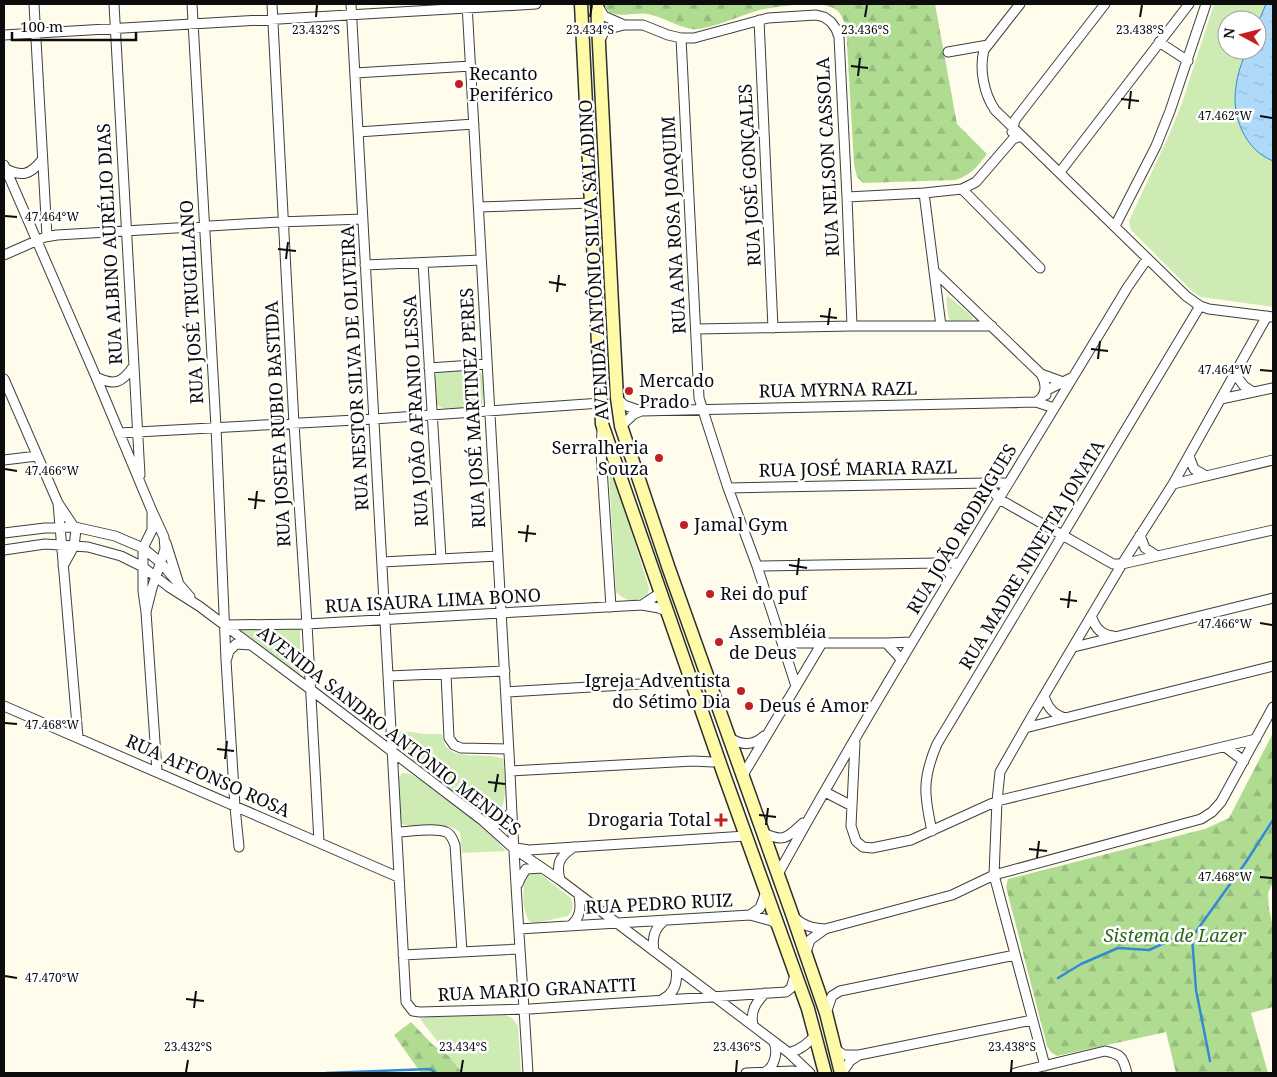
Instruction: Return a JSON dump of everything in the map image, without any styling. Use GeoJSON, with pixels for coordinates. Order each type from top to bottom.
{"type":"FeatureCollection","features":[{"type":"Feature","properties":{"kind":"main road","name":"AVENIDA ANTÔNIO SILVA SALADINO"},"geometry":{"type":"LineString","coordinates":[[581,4],[602,424],[666,611]]}},
{"type":"Feature","properties":{"kind":"main road","name":"AVENIDA ANTÔNIO SILVA SALADINO"},"geometry":{"type":"LineString","coordinates":[[597,4],[617,398],[621,426],[669,569],[743,775]]}},
{"type":"Feature","properties":{"kind":"main road"},"geometry":{"type":"LineString","coordinates":[[660,593],[668,587],[669,569]]}},
{"type":"Feature","properties":{"kind":"main road"},"geometry":{"type":"LineString","coordinates":[[666,611],[816,1034],[825,1073]]}},
{"type":"Feature","properties":{"kind":"main road"},"geometry":{"type":"LineString","coordinates":[[718,759],[730,741]]}},
{"type":"Feature","properties":{"kind":"main road"},"geometry":{"type":"LineString","coordinates":[[743,775],[826,1015],[841,1073]]}},
{"type":"Feature","properties":{"kind":"main road"},"geometry":{"type":"LineString","coordinates":[[746,836],[756,838],[761,844],[782,901],[792,915]]}},
{"type":"Feature","properties":{"kind":"main road"},"geometry":{"type":"LineString","coordinates":[[816,1034],[826,1015]]}},
{"type":"Feature","properties":{"kind":"street"},"geometry":{"type":"LineString","coordinates":[[34,4],[47,236]]}},
{"type":"Feature","properties":{"kind":"street","name":"RUA ALBINO AURÉLIO DIAS"},"geometry":{"type":"LineString","coordinates":[[114,4],[140,482]]}},
{"type":"Feature","properties":{"kind":"street","name":"RUA JOSÉ TRUGILLANO"},"geometry":{"type":"LineString","coordinates":[[192,4],[216,427],[234,808],[239,847]]}},
{"type":"Feature","properties":{"kind":"street","name":"RUA JOSEFA RUBIO BASTIDA"},"geometry":{"type":"LineString","coordinates":[[272,4],[294,424],[319,842]]}},
{"type":"Feature","properties":{"kind":"street","name":"RUA NESTOR SILVA DE OLIVEIRA"},"geometry":{"type":"LineString","coordinates":[[351,4],[389,676],[398,877],[406,1002],[413,1011]]}},
{"type":"Feature","properties":{"kind":"street"},"geometry":{"type":"LineString","coordinates":[[4,35],[352,15],[410,8],[536,4]]}},
{"type":"Feature","properties":{"kind":"street","name":"RUA NELSON CASSOLA"},"geometry":{"type":"LineString","coordinates":[[597,4],[600,11],[609,19],[624,25]]}},
{"type":"Feature","properties":{"kind":"street"},"geometry":{"type":"LineString","coordinates":[[1009,4],[1010,17]]}},
{"type":"Feature","properties":{"kind":"street"},"geometry":{"type":"LineString","coordinates":[[1020,4],[984,50],[982,58],[989,101],[1012,128],[1017,138],[1060,172],[1147,259],[1186,296],[1200,306],[1209,309],[1270,316],[1173,484],[1122,564],[1000,772],[994,875],[1045,1066]]}},
{"type":"Feature","properties":{"kind":"street"},"geometry":{"type":"LineString","coordinates":[[1012,128],[1015,120],[1105,4]]}},
{"type":"Feature","properties":{"kind":"street"},"geometry":{"type":"LineString","coordinates":[[1060,172],[1189,4]]}},
{"type":"Feature","properties":{"kind":"street"},"geometry":{"type":"LineString","coordinates":[[1115,226],[1156,146],[1188,61],[1206,4]]}},
{"type":"Feature","properties":{"kind":"street","name":"RUA JOSÉ MARTINEZ PERES"},"geometry":{"type":"LineString","coordinates":[[467,6],[505,671],[513,848],[528,1073]]}},
{"type":"Feature","properties":{"kind":"street","name":"RUA NELSON CASSOLA"},"geometry":{"type":"LineString","coordinates":[[599,42],[605,30],[624,25],[643,25],[668,35],[680,38],[694,38],[768,18],[816,16],[824,17],[836,29],[839,37],[852,326]]}},
{"type":"Feature","properties":{"kind":"street","name":"RUA JOSÉ GONÇALES"},"geometry":{"type":"LineString","coordinates":[[759,20],[773,328]]}},
{"type":"Feature","properties":{"kind":"street","name":"RUA ANA ROSA JOAQUIM"},"geometry":{"type":"LineString","coordinates":[[680,38],[699,398],[701,409],[757,566],[796,686]]}},
{"type":"Feature","properties":{"kind":"street"},"geometry":{"type":"LineString","coordinates":[[1159,42],[1188,61]]}},
{"type":"Feature","properties":{"kind":"street"},"geometry":{"type":"LineString","coordinates":[[948,52],[988,45]]}},
{"type":"Feature","properties":{"kind":"street"},"geometry":{"type":"LineString","coordinates":[[965,50],[982,58]]}},
{"type":"Feature","properties":{"kind":"street"},"geometry":{"type":"LineString","coordinates":[[355,73],[471,66]]}},
{"type":"Feature","properties":{"kind":"street"},"geometry":{"type":"LineString","coordinates":[[358,132],[474,124]]}},
{"type":"Feature","properties":{"kind":"street"},"geometry":{"type":"LineString","coordinates":[[847,197],[924,194],[962,190],[976,182],[1017,138]]}},
{"type":"Feature","properties":{"kind":"street"},"geometry":{"type":"LineString","coordinates":[[5,167],[16,174],[27,174],[37,167],[42,160]]}},
{"type":"Feature","properties":{"kind":"street"},"geometry":{"type":"LineString","coordinates":[[5,167],[164,537],[179,583]]}},
{"type":"Feature","properties":{"kind":"street"},"geometry":{"type":"LineString","coordinates":[[962,190],[1040,268]]}},
{"type":"Feature","properties":{"kind":"street"},"geometry":{"type":"LineString","coordinates":[[924,194],[941,326]]}},
{"type":"Feature","properties":{"kind":"street"},"geometry":{"type":"LineString","coordinates":[[478,207],[591,203]]}},
{"type":"Feature","properties":{"kind":"street"},"geometry":{"type":"LineString","coordinates":[[4,255],[47,236],[126,230],[363,219]]}},
{"type":"Feature","properties":{"kind":"street","name":"RUA JOÃO RODRIGUES"},"geometry":{"type":"LineString","coordinates":[[778,874],[912,642],[1045,420],[1050,406],[1073,377],[1127,288],[1147,259]]}},
{"type":"Feature","properties":{"kind":"street"},"geometry":{"type":"LineString","coordinates":[[365,265],[481,260]]}},
{"type":"Feature","properties":{"kind":"street","name":"RUA JOÃO AFRANIO LESSA"},"geometry":{"type":"LineString","coordinates":[[423,263],[441,558]]}},
{"type":"Feature","properties":{"kind":"street"},"geometry":{"type":"LineString","coordinates":[[935,272],[1041,374],[1050,406]]}},
{"type":"Feature","properties":{"kind":"street"},"geometry":{"type":"LineString","coordinates":[[937,290],[942,286],[949,285]]}},
{"type":"Feature","properties":{"kind":"street","name":"RUA MADRE NINETTA JONATA"},"geometry":{"type":"LineString","coordinates":[[932,831],[925,799],[925,786],[928,766],[937,744],[1200,306]]}},
{"type":"Feature","properties":{"kind":"street"},"geometry":{"type":"LineString","coordinates":[[696,329],[992,326]]}},
{"type":"Feature","properties":{"kind":"street"},"geometry":{"type":"LineString","coordinates":[[429,368],[487,364]]}},
{"type":"Feature","properties":{"kind":"street"},"geometry":{"type":"LineString","coordinates":[[96,377],[113,383],[128,375],[134,367]]}},
{"type":"Feature","properties":{"kind":"street"},"geometry":{"type":"LineString","coordinates":[[1041,374],[1063,382]]}},
{"type":"Feature","properties":{"kind":"street"},"geometry":{"type":"LineString","coordinates":[[1235,374],[1244,386],[1254,392]]}},
{"type":"Feature","properties":{"kind":"street"},"geometry":{"type":"LineString","coordinates":[[1045,420],[1036,402],[1042,398],[1045,391],[1073,377]]}},
{"type":"Feature","properties":{"kind":"street"},"geometry":{"type":"LineString","coordinates":[[4,379],[58,503],[75,527],[76,538],[74,546],[63,566]]}},
{"type":"Feature","properties":{"kind":"street"},"geometry":{"type":"LineString","coordinates":[[1221,399],[1273,388]]}},
{"type":"Feature","properties":{"kind":"street","name":"RUA MYRNA RAZL"},"geometry":{"type":"LineString","coordinates":[[617,398],[624,405],[641,411],[1036,402],[1050,406]]}},
{"type":"Feature","properties":{"kind":"street"},"geometry":{"type":"LineString","coordinates":[[119,433],[490,412],[601,403]]}},
{"type":"Feature","properties":{"kind":"street"},"geometry":{"type":"LineString","coordinates":[[621,426],[634,414],[641,411]]}},
{"type":"Feature","properties":{"kind":"street"},"geometry":{"type":"LineString","coordinates":[[602,424],[601,452],[611,607]]}},
{"type":"Feature","properties":{"kind":"street"},"geometry":{"type":"LineString","coordinates":[[128,454],[132,439],[137,432]]}},
{"type":"Feature","properties":{"kind":"street"},"geometry":{"type":"LineString","coordinates":[[4,460],[38,456]]}},
{"type":"Feature","properties":{"kind":"street"},"geometry":{"type":"LineString","coordinates":[[1189,456],[1194,469],[1207,476]]}},
{"type":"Feature","properties":{"kind":"street"},"geometry":{"type":"LineString","coordinates":[[1173,484],[1273,460]]}},
{"type":"Feature","properties":{"kind":"street"},"geometry":{"type":"LineString","coordinates":[[988,483],[999,498],[1113,564],[1122,564],[1273,530]]}},
{"type":"Feature","properties":{"kind":"street","name":"RUA JOSÉ MARIA RAZL"},"geometry":{"type":"LineString","coordinates":[[728,488],[1008,483]]}},
{"type":"Feature","properties":{"kind":"street"},"geometry":{"type":"LineString","coordinates":[[58,503],[78,737]]}},
{"type":"Feature","properties":{"kind":"street"},"geometry":{"type":"LineString","coordinates":[[45,528],[54,520],[58,503]]}},
{"type":"Feature","properties":{"kind":"street"},"geometry":{"type":"LineString","coordinates":[[152,511],[152,530],[143,548],[143,592],[157,771]]}},
{"type":"Feature","properties":{"kind":"street","name":"AVENIDA SANDRO ANTÔNIO MENDES"},"geometry":{"type":"LineString","coordinates":[[4,533],[45,528],[75,527],[115,536],[143,548],[161,563],[199,606]]}},
{"type":"Feature","properties":{"kind":"street"},"geometry":{"type":"LineString","coordinates":[[1140,535],[1145,548],[1157,556]]}},
{"type":"Feature","properties":{"kind":"street"},"geometry":{"type":"LineString","coordinates":[[146,612],[165,549],[164,537]]}},
{"type":"Feature","properties":{"kind":"street"},"geometry":{"type":"LineString","coordinates":[[44,544],[58,554],[63,566]]}},
{"type":"Feature","properties":{"kind":"street","name":"AVENIDA SANDRO ANTÔNIO MENDES"},"geometry":{"type":"LineString","coordinates":[[4,550],[44,544],[88,547],[121,556],[143,567],[156,578],[199,606],[310,689],[482,820],[513,848],[560,880],[753,1025],[789,1053],[809,1073]]}},
{"type":"Feature","properties":{"kind":"street"},"geometry":{"type":"LineString","coordinates":[[382,562],[498,556]]}},
{"type":"Feature","properties":{"kind":"street"},"geometry":{"type":"LineString","coordinates":[[938,563],[952,576]]}},
{"type":"Feature","properties":{"kind":"street"},"geometry":{"type":"LineString","coordinates":[[757,566],[960,563]]}},
{"type":"Feature","properties":{"kind":"street"},"geometry":{"type":"LineString","coordinates":[[151,591],[169,587]]}},
{"type":"Feature","properties":{"kind":"street","name":"RUA ISAURA LIMA BONO"},"geometry":{"type":"LineString","coordinates":[[642,605],[660,593]]}},
{"type":"Feature","properties":{"kind":"street"},"geometry":{"type":"LineString","coordinates":[[1074,647],[1273,598]]}},
{"type":"Feature","properties":{"kind":"street"},"geometry":{"type":"LineString","coordinates":[[208,613],[219,608],[224,599]]}},
{"type":"Feature","properties":{"kind":"street","name":"RUA ISAURA LIMA BONO"},"geometry":{"type":"LineString","coordinates":[[224,625],[307,624],[642,605],[666,611]]}},
{"type":"Feature","properties":{"kind":"street"},"geometry":{"type":"LineString","coordinates":[[1092,617],[1098,630],[1106,635],[1116,636]]}},
{"type":"Feature","properties":{"kind":"street"},"geometry":{"type":"LineString","coordinates":[[782,643],[912,642]]}},
{"type":"Feature","properties":{"kind":"street"},"geometry":{"type":"LineString","coordinates":[[743,775],[822,643]]}},
{"type":"Feature","properties":{"kind":"street"},"geometry":{"type":"LineString","coordinates":[[886,643],[902,660]]}},
{"type":"Feature","properties":{"kind":"street"},"geometry":{"type":"LineString","coordinates":[[226,660],[229,651],[236,644],[252,646]]}},
{"type":"Feature","properties":{"kind":"street"},"geometry":{"type":"LineString","coordinates":[[1025,728],[1271,669]]}},
{"type":"Feature","properties":{"kind":"street"},"geometry":{"type":"LineString","coordinates":[[389,676],[505,671]]}},
{"type":"Feature","properties":{"kind":"street"},"geometry":{"type":"LineString","coordinates":[[446,674],[450,738],[454,745],[461,748],[509,749]]}},
{"type":"Feature","properties":{"kind":"street"},"geometry":{"type":"LineString","coordinates":[[506,692],[691,681]]}},
{"type":"Feature","properties":{"kind":"street"},"geometry":{"type":"LineString","coordinates":[[1044,696],[1046,704],[1056,714],[1065,718]]}},
{"type":"Feature","properties":{"kind":"street","name":"RUA AFFONSO ROSA"},"geometry":{"type":"LineString","coordinates":[[4,706],[157,771],[234,808],[319,842],[398,877]]}},
{"type":"Feature","properties":{"kind":"street"},"geometry":{"type":"LineString","coordinates":[[806,955],[806,949],[810,940],[825,929],[952,895],[994,875],[1201,819],[1212,812],[1221,802],[1273,707]]}},
{"type":"Feature","properties":{"kind":"street"},"geometry":{"type":"LineString","coordinates":[[374,738],[385,737],[391,730]]}},
{"type":"Feature","properties":{"kind":"street"},"geometry":{"type":"LineString","coordinates":[[730,741],[755,743],[768,733]]}},
{"type":"Feature","properties":{"kind":"street"},"geometry":{"type":"LineString","coordinates":[[855,740],[851,826],[853,835],[863,847],[872,848],[894,845],[932,831],[997,801],[1225,748],[1256,739]]}},
{"type":"Feature","properties":{"kind":"street"},"geometry":{"type":"LineString","coordinates":[[510,771],[693,760],[707,756],[713,743]]}},
{"type":"Feature","properties":{"kind":"street"},"geometry":{"type":"LineString","coordinates":[[1225,748],[1244,761]]}},
{"type":"Feature","properties":{"kind":"street"},"geometry":{"type":"LineString","coordinates":[[693,760],[713,762],[718,759]]}},
{"type":"Feature","properties":{"kind":"street"},"geometry":{"type":"LineString","coordinates":[[703,762],[723,772]]}},
{"type":"Feature","properties":{"kind":"street"},"geometry":{"type":"LineString","coordinates":[[825,792],[852,806]]}},
{"type":"Feature","properties":{"kind":"street"},"geometry":{"type":"LineString","coordinates":[[482,820],[496,824],[504,820],[512,810]]}},
{"type":"Feature","properties":{"kind":"street","name":"RUA JOÃO RODRIGUES"},"geometry":{"type":"LineString","coordinates":[[764,833],[772,838],[782,839],[790,835],[809,818]]}},
{"type":"Feature","properties":{"kind":"street"},"geometry":{"type":"LineString","coordinates":[[396,832],[438,830],[452,836],[455,845],[462,952]]}},
{"type":"Feature","properties":{"kind":"street"},"geometry":{"type":"LineString","coordinates":[[513,848],[529,850],[746,836]]}},
{"type":"Feature","properties":{"kind":"street"},"geometry":{"type":"LineString","coordinates":[[560,880],[558,867],[560,860],[574,846]]}},
{"type":"Feature","properties":{"kind":"street"},"geometry":{"type":"LineString","coordinates":[[517,887],[526,870],[542,868]]}},
{"type":"Feature","properties":{"kind":"street","name":"RUA PEDRO RUIZ"},"geometry":{"type":"LineString","coordinates":[[750,915],[760,908],[766,892]]}},
{"type":"Feature","properties":{"kind":"street","name":"RUA PEDRO RUIZ"},"geometry":{"type":"LineString","coordinates":[[570,926],[577,921],[580,905],[579,895]]}},
{"type":"Feature","properties":{"kind":"street","name":"RUA PEDRO RUIZ"},"geometry":{"type":"LineString","coordinates":[[519,929],[750,915],[772,921],[777,925]]}},
{"type":"Feature","properties":{"kind":"street"},"geometry":{"type":"LineString","coordinates":[[792,915],[802,924],[825,929]]}},
{"type":"Feature","properties":{"kind":"street"},"geometry":{"type":"LineString","coordinates":[[654,951],[653,943],[656,930],[664,920]]}},
{"type":"Feature","properties":{"kind":"street"},"geometry":{"type":"LineString","coordinates":[[403,955],[520,948]]}},
{"type":"Feature","properties":{"kind":"street"},"geometry":{"type":"LineString","coordinates":[[826,1015],[832,996],[840,991],[1015,955]]}},
{"type":"Feature","properties":{"kind":"street","name":"RUA MARIO GRANATTI"},"geometry":{"type":"LineString","coordinates":[[663,999],[672,993],[677,979],[676,968]]}},
{"type":"Feature","properties":{"kind":"street","name":"RUA MARIO GRANATTI"},"geometry":{"type":"LineString","coordinates":[[413,1011],[524,1009],[765,993],[789,990],[795,975]]}},
{"type":"Feature","properties":{"kind":"street"},"geometry":{"type":"LineString","coordinates":[[753,1025],[753,1008],[765,993]]}},
{"type":"Feature","properties":{"kind":"street"},"geometry":{"type":"LineString","coordinates":[[835,1049],[844,1055],[859,1055],[1032,1020]]}},
{"type":"Feature","properties":{"kind":"street"},"geometry":{"type":"LineString","coordinates":[[789,1053],[808,1044],[816,1034]]}},
{"type":"Feature","properties":{"kind":"street"},"geometry":{"type":"LineString","coordinates":[[765,1072],[771,1069],[775,1057],[776,1048],[774,1042]]}},
{"type":"Feature","properties":{"kind":"street"},"geometry":{"type":"LineString","coordinates":[[1015,1073],[1105,1051],[1117,1053],[1124,1061],[1127,1073]]}},
{"type":"Feature","properties":{"kind":"street"},"geometry":{"type":"LineString","coordinates":[[841,1073],[846,1065],[859,1055]]}},
{"type":"Feature","properties":{"kind":"street"},"geometry":{"type":"LineString","coordinates":[[746,1073],[792,1071],[809,1073]]}},
{"type":"Feature","properties":{"kind":"green space"},"geometry":{"type":"Polygon","coordinates":[[[603,4],[814,4],[764,9],[707,27],[691,29],[648,14],[623,15],[611,13],[603,4]]]}},
{"type":"Feature","properties":{"kind":"green space"},"geometry":{"type":"Polygon","coordinates":[[[819,4],[935,4],[957,124],[987,154],[974,170],[956,180],[863,183],[857,177],[854,164],[846,27],[842,16],[837,10],[819,4]]]}},
{"type":"Feature","properties":{"kind":"green space"},"geometry":{"type":"Polygon","coordinates":[[[1214,4],[1273,4],[1273,307],[1201,297],[1192,291],[1131,230],[1129,221],[1182,103],[1214,4]]]}},
{"type":"Feature","properties":{"kind":"green space"},"geometry":{"type":"Polygon","coordinates":[[[948,296],[973,317],[972,320],[952,321],[949,319],[946,298],[948,296]]]}},
{"type":"Feature","properties":{"kind":"green space"},"geometry":{"type":"Polygon","coordinates":[[[478,369],[481,372],[483,381],[482,405],[472,409],[452,410],[436,404],[434,378],[438,372],[478,369]]]}},
{"type":"Feature","properties":{"kind":"green space"},"geometry":{"type":"Polygon","coordinates":[[[608,457],[649,588],[648,595],[635,600],[628,600],[616,592],[608,457]]]}},
{"type":"Feature","properties":{"kind":"green space"},"geometry":{"type":"Polygon","coordinates":[[[238,628],[300,629],[300,675],[238,628]]]}},
{"type":"Feature","properties":{"kind":"green space"},"geometry":{"type":"Polygon","coordinates":[[[397,730],[424,734],[442,734],[445,745],[456,753],[503,759],[505,796],[498,816],[490,817],[473,808],[402,754],[397,748],[397,730]]]}},
{"type":"Feature","properties":{"kind":"green space","name":"Sistema de Lazer"},"geometry":{"type":"Polygon","coordinates":[[[1273,733],[1273,883],[1268,893],[1273,926],[1273,1007],[1251,1013],[1268,1073],[1176,1073],[1166,1032],[1057,1056],[1051,1052],[1047,1046],[1006,887],[1008,879],[1205,829],[1229,818],[1273,733]]]}},
{"type":"Feature","properties":{"kind":"green space"},"geometry":{"type":"Polygon","coordinates":[[[402,773],[410,774],[423,781],[485,829],[506,851],[462,853],[460,832],[453,828],[439,825],[409,826],[402,824],[399,815],[397,780],[402,773]]]}},
{"type":"Feature","properties":{"kind":"green space"},"geometry":{"type":"Polygon","coordinates":[[[539,873],[571,898],[572,907],[568,916],[536,923],[529,921],[525,910],[523,892],[528,875],[539,873]]]}},
{"type":"Feature","properties":{"kind":"green space"},"geometry":{"type":"Polygon","coordinates":[[[505,1015],[512,1018],[518,1026],[521,1073],[462,1073],[420,1019],[426,1017],[505,1015]]]}},
{"type":"Feature","properties":{"kind":"green space"},"geometry":{"type":"Polygon","coordinates":[[[411,1022],[433,1045],[473,1073],[421,1073],[394,1035],[411,1022]]]}},
{"type":"Feature","properties":{"kind":"water"},"geometry":{"type":"Polygon","coordinates":[[[1266,4],[1273,4],[1273,161],[1255,149],[1242,131],[1238,120],[1235,98],[1243,60],[1267,60],[1267,10],[1263,10],[1266,4]]]}},
{"type":"Feature","properties":{"kind":"waterway"},"geometry":{"type":"LineString","coordinates":[[1210,1061],[1196,990],[1192,937],[1246,862],[1273,820]]}},
{"type":"Feature","properties":{"kind":"waterway"},"geometry":{"type":"LineString","coordinates":[[1058,978],[1081,964],[1118,948],[1149,950],[1173,939],[1191,937]]}},
{"type":"Feature","properties":{"kind":"waterway"},"geometry":{"type":"LineString","coordinates":[[326,1073],[430,1069],[436,1073]]}},
{"type":"Feature","properties":{"kind":"place","name":"Recanto Periférico"},"geometry":{"type":"Point","coordinates":[459,84]}},
{"type":"Feature","properties":{"kind":"place","name":"Mercado Prado"},"geometry":{"type":"Point","coordinates":[629,391]}},
{"type":"Feature","properties":{"kind":"place","name":"Serralheria Souza"},"geometry":{"type":"Point","coordinates":[659,458]}},
{"type":"Feature","properties":{"kind":"place","name":"Jamal Gym"},"geometry":{"type":"Point","coordinates":[684,525]}},
{"type":"Feature","properties":{"kind":"place","name":"Rei do puf"},"geometry":{"type":"Point","coordinates":[710,594]}},
{"type":"Feature","properties":{"kind":"place","name":"Assembléia de Deus"},"geometry":{"type":"Point","coordinates":[719,642]}},
{"type":"Feature","properties":{"kind":"place","name":"Igreja Adventista do Sétimo Dia"},"geometry":{"type":"Point","coordinates":[741,691]}},
{"type":"Feature","properties":{"kind":"place","name":"Deus é Amor"},"geometry":{"type":"Point","coordinates":[749,706]}},
{"type":"Feature","properties":{"kind":"place","name":"Drogaria Total"},"geometry":{"type":"Point","coordinates":[721,820]}}]}
